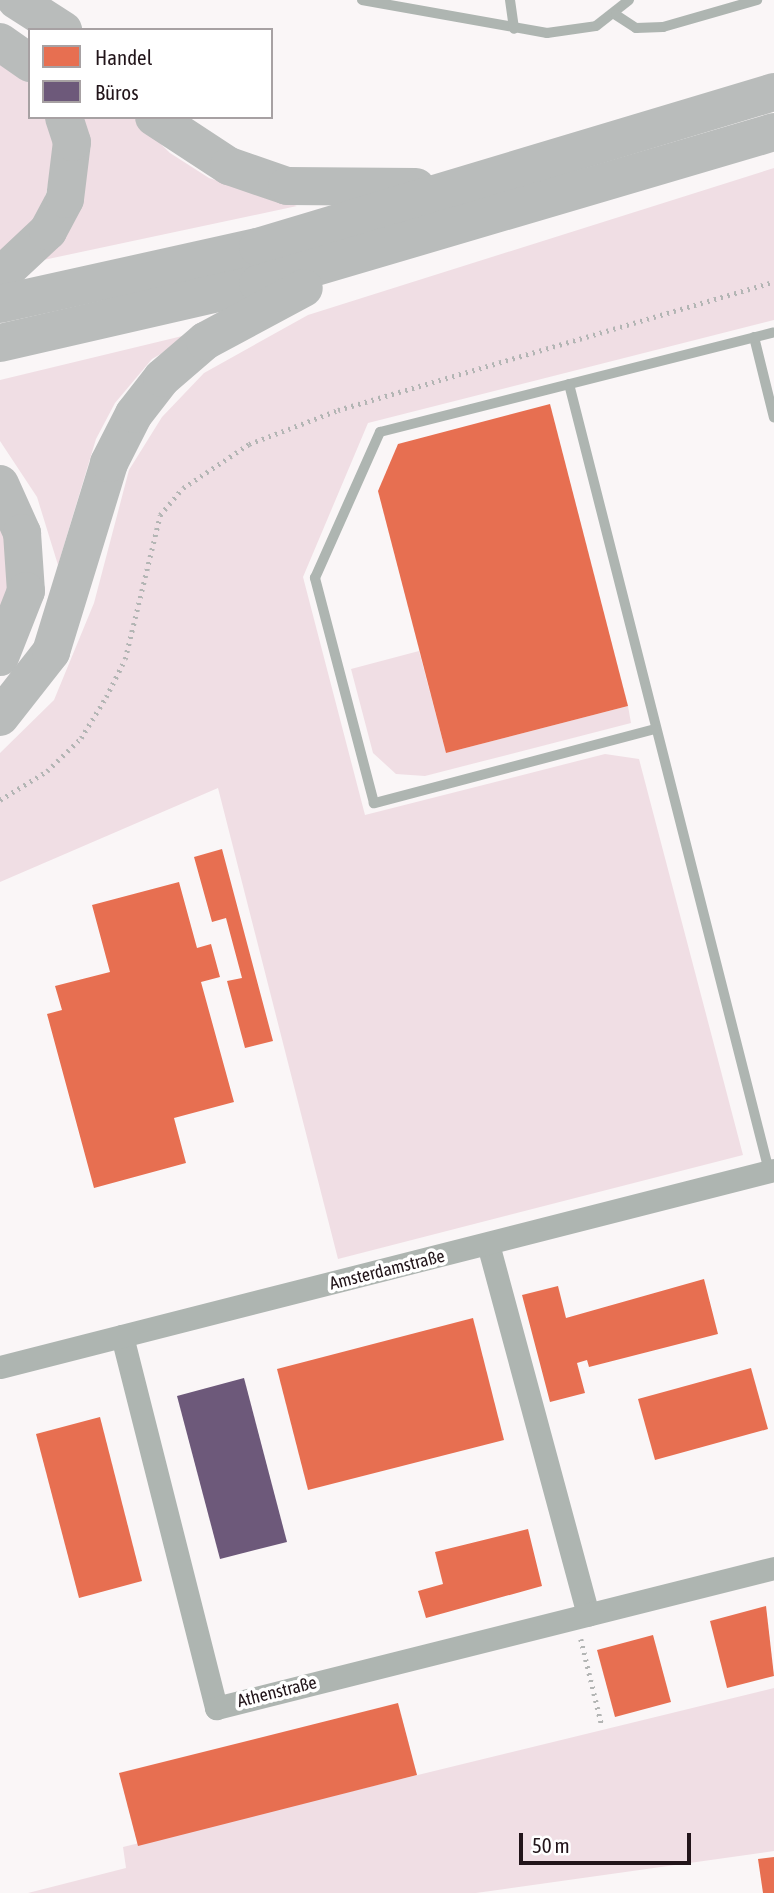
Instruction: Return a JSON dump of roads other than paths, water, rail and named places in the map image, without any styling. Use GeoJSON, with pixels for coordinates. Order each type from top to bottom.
{"type":"FeatureCollection","features":[{"type":"Feature","properties":{"kind":"highway"},"geometry":{"type":"LineString","coordinates":[[16,0],[60,28]]}},
{"type":"Feature","properties":{"kind":"highway"},"geometry":{"type":"LineString","coordinates":[[0,42],[28,62]]}},
{"type":"Feature","properties":{"kind":"highway"},"geometry":{"type":"LineString","coordinates":[[0,304],[258,247],[471,186],[774,92]]}},
{"type":"Feature","properties":{"kind":"highway"},"geometry":{"type":"LineString","coordinates":[[0,276],[48,231],[65,199],[72,142],[65,119]]}},
{"type":"Feature","properties":{"kind":"highway"},"geometry":{"type":"LineString","coordinates":[[157,119],[229,166],[288,186],[471,186]]}},
{"type":"Feature","properties":{"kind":"highway"},"geometry":{"type":"LineString","coordinates":[[0,344],[374,251],[774,132]]}},
{"type":"Feature","properties":{"kind":"highway"},"geometry":{"type":"LineString","coordinates":[[0,718],[51,652],[109,463],[162,377],[205,341],[374,251]]}},
{"type":"Feature","properties":{"kind":"highway"},"geometry":{"type":"LineString","coordinates":[[0,484],[22,533],[26,591],[0,657]]}},
{"type":"Feature","properties":{"kind":"street","name":"Amsterdamstraße"},"geometry":{"type":"LineString","coordinates":[[0,1367],[772,1171]]}},
{"type":"Feature","properties":{"kind":"street"},"geometry":{"type":"LineString","coordinates":[[488,1244],[582,1616]]}},
{"type":"Feature","properties":{"kind":"street","name":"Athenstraße"},"geometry":{"type":"LineString","coordinates":[[122,1336],[216,1708],[774,1568]]}},
{"type":"Feature","properties":{"kind":"lane"},"geometry":{"type":"LineString","coordinates":[[510,0],[514,29]]}},
{"type":"Feature","properties":{"kind":"lane"},"geometry":{"type":"LineString","coordinates":[[368,1],[514,29],[576,32],[616,15],[629,0]]}},
{"type":"Feature","properties":{"kind":"lane"},"geometry":{"type":"LineString","coordinates":[[616,15],[636,28],[663,27],[757,0]]}},
{"type":"Feature","properties":{"kind":"lane"},"geometry":{"type":"LineString","coordinates":[[655,730],[374,803],[315,578],[380,432],[774,332]]}},
{"type":"Feature","properties":{"kind":"lane"},"geometry":{"type":"LineString","coordinates":[[754,337],[774,418]]}},
{"type":"Feature","properties":{"kind":"lane"},"geometry":{"type":"LineString","coordinates":[[569,384],[655,730],[772,1171]]}}]}
